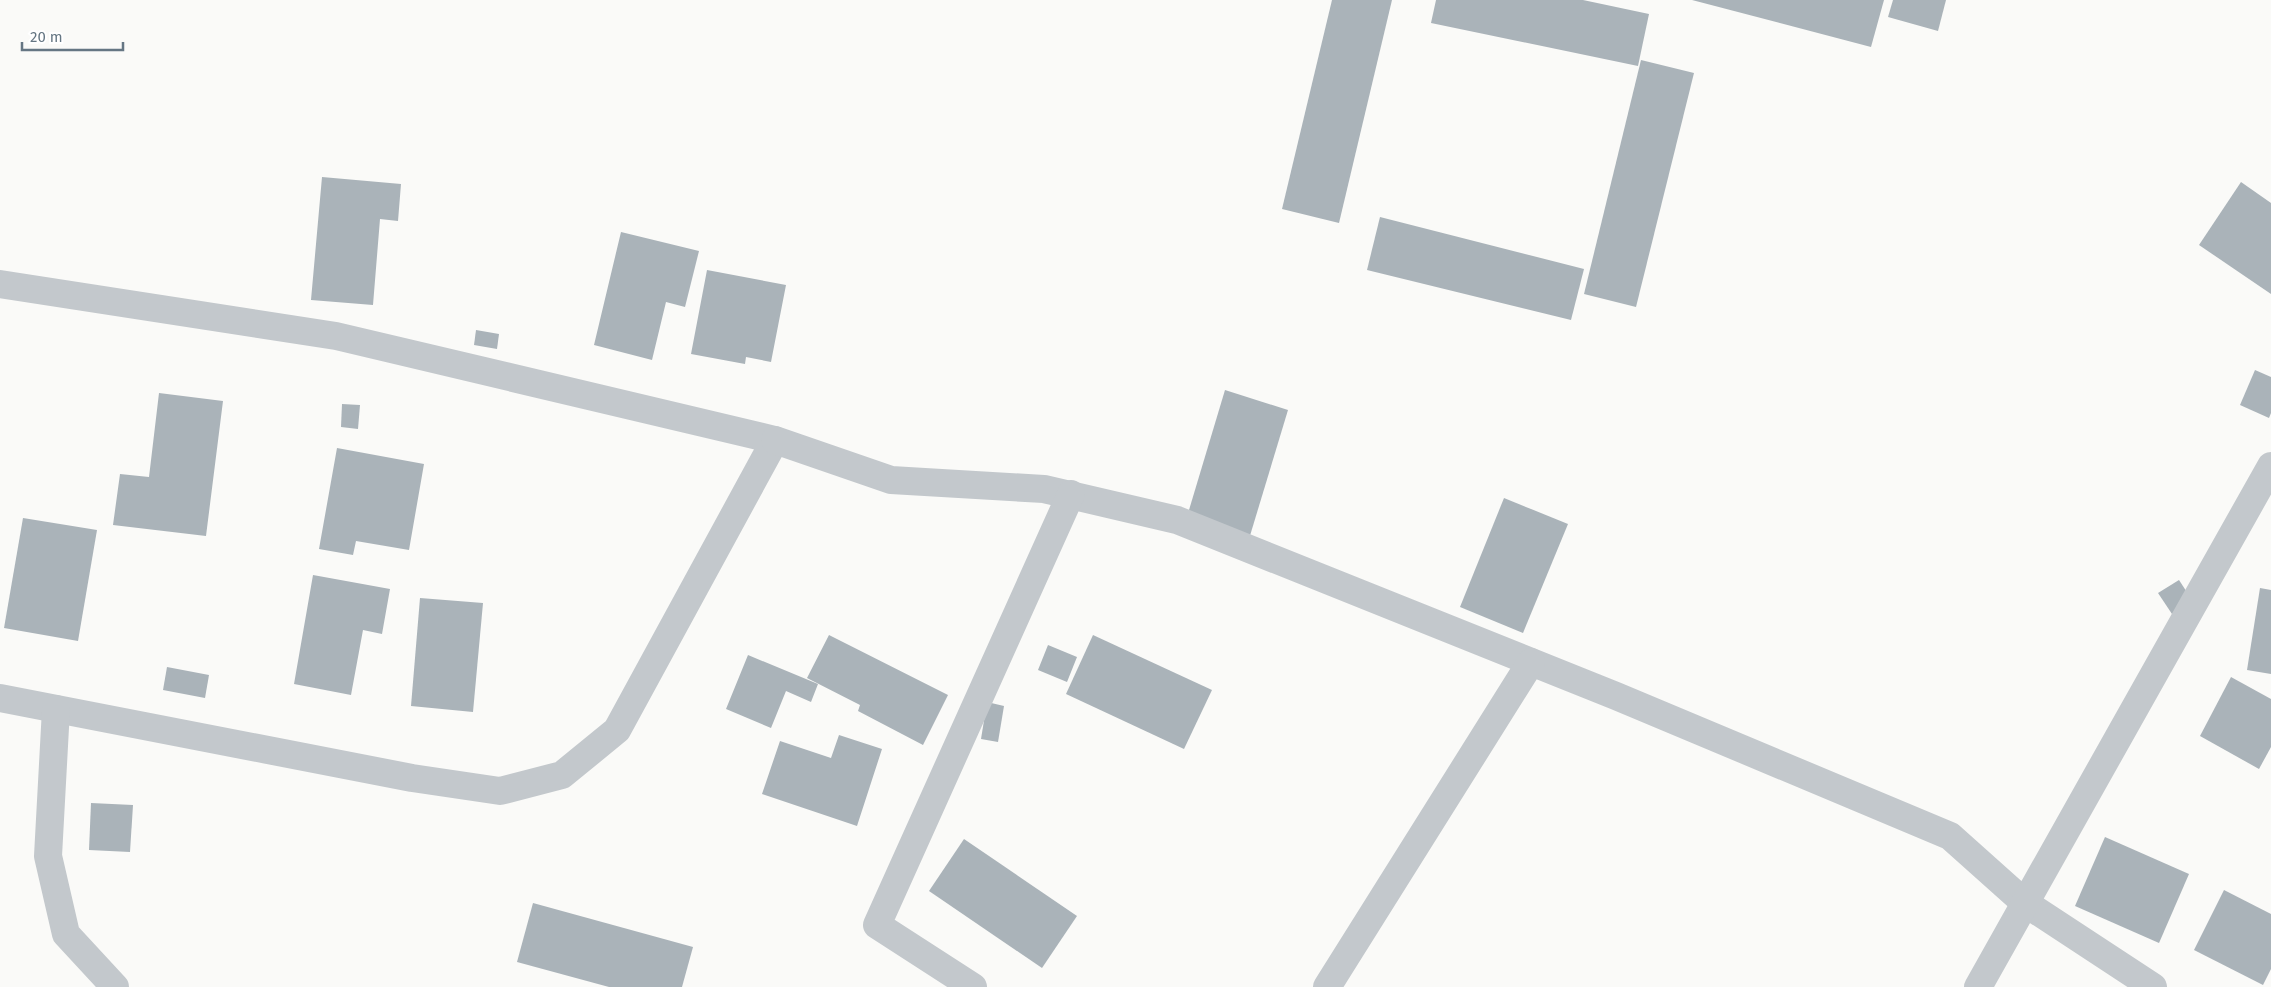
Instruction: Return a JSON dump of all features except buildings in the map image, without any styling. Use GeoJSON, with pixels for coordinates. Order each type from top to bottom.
{"type":"FeatureCollection","features":[{"type":"Feature","properties":{"kind":"street"},"geometry":{"type":"LineString","coordinates":[[0,284],[336,336],[775,440],[891,480],[1044,489],[1177,520],[1531,662],[1950,836],[2025,903],[2153,987]]}},
{"type":"Feature","properties":{"kind":"street"},"geometry":{"type":"LineString","coordinates":[[0,698],[412,778],[500,791],[562,775],[617,730],[775,440]]}},
{"type":"Feature","properties":{"kind":"street"},"geometry":{"type":"LineString","coordinates":[[1978,987],[2271,466]]}},
{"type":"Feature","properties":{"kind":"street"},"geometry":{"type":"LineString","coordinates":[[974,987],[877,925],[1071,494]]}},
{"type":"Feature","properties":{"kind":"street"},"geometry":{"type":"LineString","coordinates":[[1327,987],[1531,662]]}},
{"type":"Feature","properties":{"kind":"street"},"geometry":{"type":"LineString","coordinates":[[56,709],[48,856],[66,934],[115,987]]}}]}
